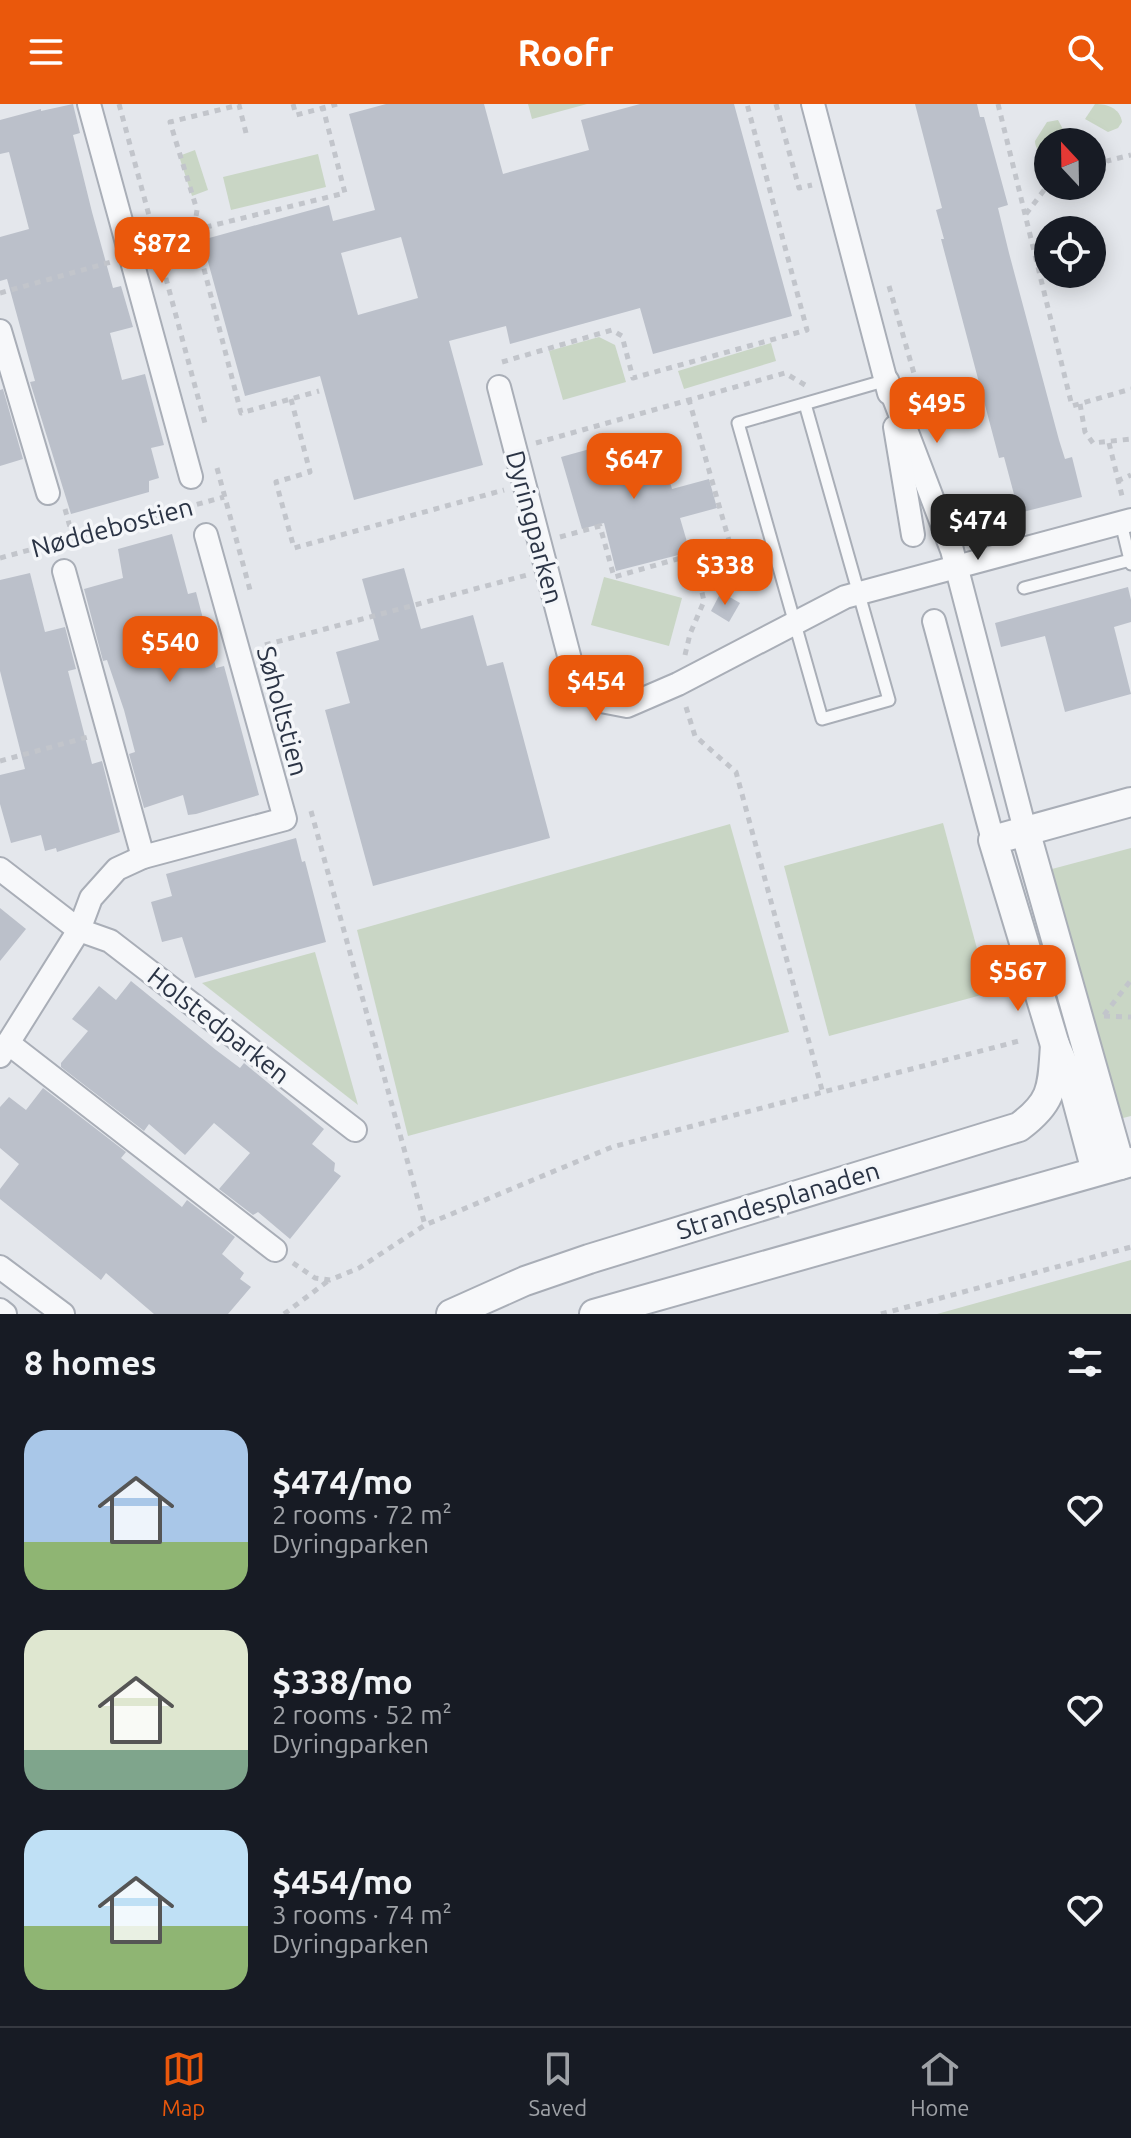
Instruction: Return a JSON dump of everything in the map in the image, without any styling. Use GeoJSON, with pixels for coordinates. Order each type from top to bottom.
{"type":"FeatureCollection","features":[{"type":"Feature","properties":{"kind":"street"},"geometry":{"type":"LineString","coordinates":[[89,104],[191,477]]}},
{"type":"Feature","properties":{"kind":"street"},"geometry":{"type":"LineString","coordinates":[[813,104],[885,373],[913,535]]}},
{"type":"Feature","properties":{"kind":"street"},"geometry":{"type":"LineString","coordinates":[[0,331],[48,493]]}},
{"type":"Feature","properties":{"kind":"street"},"geometry":{"type":"LineString","coordinates":[[594,1314],[1116,1166],[952,550],[885,373]]}},
{"type":"Feature","properties":{"kind":"street","name":"Dyringparken"},"geometry":{"type":"LineString","coordinates":[[499,387],[573,671],[587,692],[601,701],[627,706],[678,684],[859,592],[1126,521]]}},
{"type":"Feature","properties":{"kind":"street"},"geometry":{"type":"LineString","coordinates":[[206,535],[285,819],[143,857],[117,869],[91,898],[79,930],[3,1051],[275,1250]]}},
{"type":"Feature","properties":{"kind":"street"},"geometry":{"type":"LineString","coordinates":[[64,571],[143,857]]}},
{"type":"Feature","properties":{"kind":"street"},"geometry":{"type":"LineString","coordinates":[[934,621],[993,840],[1131,802]]}},
{"type":"Feature","properties":{"kind":"street","name":"Strandesplanaden"},"geometry":{"type":"LineString","coordinates":[[993,840],[1055,1045],[1074,1089],[1116,1166]]}},
{"type":"Feature","properties":{"kind":"street","name":"Holstedparken"},"geometry":{"type":"LineString","coordinates":[[0,869],[79,930],[110,941],[355,1130]]}},
{"type":"Feature","properties":{"kind":"street","name":"Strandesplanaden"},"geometry":{"type":"LineString","coordinates":[[451,1314],[525,1281],[589,1259],[1019,1127],[1047,1102],[1055,1045]]}},
{"type":"Feature","properties":{"kind":"street"},"geometry":{"type":"LineString","coordinates":[[0,1267],[63,1314]]}},
{"type":"Feature","properties":{"kind":"lane"},"geometry":{"type":"LineString","coordinates":[[805,404],[889,700],[822,719],[738,423],[805,404],[885,373]]}},
{"type":"Feature","properties":{"kind":"lane"},"geometry":{"type":"LineString","coordinates":[[1024,588],[1130,562],[1126,521]]}},
{"type":"Feature","properties":{"kind":"path"},"geometry":{"type":"LineString","coordinates":[[119,104],[209,441]]}},
{"type":"Feature","properties":{"kind":"path"},"geometry":{"type":"LineString","coordinates":[[293,104],[296,115],[337,104]]}},
{"type":"Feature","properties":{"kind":"path"},"geometry":{"type":"LineString","coordinates":[[492,365],[612,330],[622,336],[633,378],[807,330],[747,104]]}},
{"type":"Feature","properties":{"kind":"path"},"geometry":{"type":"LineString","coordinates":[[776,104],[799,188],[833,179]]}},
{"type":"Feature","properties":{"kind":"path"},"geometry":{"type":"LineString","coordinates":[[998,104],[1072,406],[1131,389]]}},
{"type":"Feature","properties":{"kind":"path"},"geometry":{"type":"LineString","coordinates":[[246,133],[239,105],[170,122],[197,210],[194,230],[241,413],[319,391]]}},
{"type":"Feature","properties":{"kind":"path"},"geometry":{"type":"LineString","coordinates":[[194,230],[345,193],[323,108]]}},
{"type":"Feature","properties":{"kind":"path"},"geometry":{"type":"LineString","coordinates":[[1106,163],[1131,155]]}},
{"type":"Feature","properties":{"kind":"path"},"geometry":{"type":"LineString","coordinates":[[1025,215],[1036,200]]}},
{"type":"Feature","properties":{"kind":"path"},"geometry":{"type":"LineString","coordinates":[[0,293],[130,257]]}},
{"type":"Feature","properties":{"kind":"path"},"geometry":{"type":"LineString","coordinates":[[888,284],[918,387]]}},
{"type":"Feature","properties":{"kind":"path"},"geometry":{"type":"LineString","coordinates":[[885,373],[909,358]]}},
{"type":"Feature","properties":{"kind":"path"},"geometry":{"type":"LineString","coordinates":[[515,448],[785,373],[809,387]]}},
{"type":"Feature","properties":{"kind":"path"},"geometry":{"type":"LineString","coordinates":[[291,399],[310,472],[276,482],[294,548],[524,485]]}},
{"type":"Feature","properties":{"kind":"path"},"geometry":{"type":"LineString","coordinates":[[540,543],[600,526],[614,577],[730,544],[689,400]]}},
{"type":"Feature","properties":{"kind":"path"},"geometry":{"type":"LineString","coordinates":[[1080,404],[1085,432],[1093,443],[1131,439]]}},
{"type":"Feature","properties":{"kind":"path"},"geometry":{"type":"LineString","coordinates":[[1109,443],[1115,472]]}},
{"type":"Feature","properties":{"kind":"path"},"geometry":{"type":"LineString","coordinates":[[213,455],[253,601]]}},
{"type":"Feature","properties":{"kind":"path"},"geometry":{"type":"LineString","coordinates":[[1117,481],[1131,475]]}},
{"type":"Feature","properties":{"kind":"path","name":"Nøddebostien"},"geometry":{"type":"LineString","coordinates":[[0,558],[224,497]]}},
{"type":"Feature","properties":{"kind":"path"},"geometry":{"type":"LineString","coordinates":[[954,501],[1006,533]]}},
{"type":"Feature","properties":{"kind":"path"},"geometry":{"type":"LineString","coordinates":[[693,555],[704,601],[690,634],[678,684],[695,736],[736,772],[822,1090]]}},
{"type":"Feature","properties":{"kind":"path"},"geometry":{"type":"LineString","coordinates":[[265,645],[547,570]]}},
{"type":"Feature","properties":{"kind":"path","name":"Søholtstien"},"geometry":{"type":"LineString","coordinates":[[261,630],[269,660]]}},
{"type":"Feature","properties":{"kind":"path"},"geometry":{"type":"LineString","coordinates":[[0,761],[109,732]]}},
{"type":"Feature","properties":{"kind":"path","name":"Søholtstien"},"geometry":{"type":"LineString","coordinates":[[307,798],[425,1225]]}},
{"type":"Feature","properties":{"kind":"path"},"geometry":{"type":"LineString","coordinates":[[1131,980],[1103,1016],[1131,1017]]}},
{"type":"Feature","properties":{"kind":"path"},"geometry":{"type":"LineString","coordinates":[[284,1314],[330,1280],[359,1268],[425,1225],[612,1147],[1019,1041]]}},
{"type":"Feature","properties":{"kind":"path"},"geometry":{"type":"LineString","coordinates":[[881,1314],[1131,1247]]}},
{"type":"Feature","properties":{"kind":"path"},"geometry":{"type":"LineString","coordinates":[[275,1250],[315,1278],[330,1280]]}},
{"type":"Feature","properties":{"kind":"green space"},"geometry":{"type":"Polygon","coordinates":[[[528,104],[587,104],[532,119],[528,104]]]}},
{"type":"Feature","properties":{"kind":"green space"},"geometry":{"type":"Polygon","coordinates":[[[1095,104],[1116,110],[1122,122],[1118,128],[1108,132],[1106,128],[1085,119],[1095,104]]]}},
{"type":"Feature","properties":{"kind":"green space"},"geometry":{"type":"Polygon","coordinates":[[[1058,120],[1062,128],[1043,128],[1047,122],[1058,120]]]}},
{"type":"Feature","properties":{"kind":"green space"},"geometry":{"type":"Polygon","coordinates":[[[195,150],[208,190],[192,196],[179,156],[195,150]]]}},
{"type":"Feature","properties":{"kind":"green space"},"geometry":{"type":"Polygon","coordinates":[[[318,154],[326,187],[231,210],[223,177],[318,154]]]}},
{"type":"Feature","properties":{"kind":"green space"},"geometry":{"type":"Polygon","coordinates":[[[599,337],[615,345],[626,382],[563,400],[549,351],[599,337]]]}},
{"type":"Feature","properties":{"kind":"green space"},"geometry":{"type":"Polygon","coordinates":[[[771,343],[776,361],[684,389],[678,371],[771,343]]]}},
{"type":"Feature","properties":{"kind":"green space"},"geometry":{"type":"Polygon","coordinates":[[[604,577],[682,598],[669,646],[591,625],[604,577]]]}},
{"type":"Feature","properties":{"kind":"green space"},"geometry":{"type":"Polygon","coordinates":[[[943,823],[989,993],[829,1036],[784,866],[943,823]]]}},
{"type":"Feature","properties":{"kind":"green space"},"geometry":{"type":"Polygon","coordinates":[[[730,824],[789,1032],[408,1136],[357,930],[730,824]]]}},
{"type":"Feature","properties":{"kind":"green space"},"geometry":{"type":"Polygon","coordinates":[[[1131,848],[1131,1116],[1115,1120],[1052,869],[1131,848]]]}},
{"type":"Feature","properties":{"kind":"green space"},"geometry":{"type":"Polygon","coordinates":[[[315,952],[358,1105],[202,983],[315,952]]]}},
{"type":"Feature","properties":{"kind":"green space"},"geometry":{"type":"Polygon","coordinates":[[[1131,1260],[1131,1314],[937,1314],[1131,1260]]]}},
{"type":"Feature","properties":{"kind":"building"},"geometry":{"type":"Polygon","coordinates":[[[73,104],[80,133],[73,135],[92,212],[113,288],[121,286],[133,327],[110,333],[122,380],[145,374],[164,445],[151,448],[159,478],[149,481],[149,492],[71,514],[30,382],[35,381],[7,279],[0,281],[0,237],[29,229],[9,152],[0,154],[0,120],[73,104]]]}},
{"type":"Feature","properties":{"kind":"building"},"geometry":{"type":"Polygon","coordinates":[[[386,104],[484,104],[503,174],[589,150],[581,120],[640,104],[734,104],[792,316],[653,354],[640,308],[510,344],[506,326],[449,341],[483,465],[354,500],[320,376],[245,396],[202,240],[329,205],[333,221],[375,210],[349,114],[386,104]],[[401,237],[341,253],[358,315],[418,298],[401,237]]]}},
{"type":"Feature","properties":{"kind":"building"},"geometry":{"type":"Polygon","coordinates":[[[915,104],[977,104],[980,117],[984,117],[1008,205],[998,208],[1009,253],[1059,440],[1065,459],[1072,457],[1082,497],[1019,513],[1004,457],[999,458],[941,239],[944,239],[936,210],[942,208],[915,104]]]}},
{"type":"Feature","properties":{"kind":"building"},"geometry":{"type":"Polygon","coordinates":[[[3,389],[23,459],[0,466],[0,390],[3,389]]]}},
{"type":"Feature","properties":{"kind":"building"},"geometry":{"type":"Polygon","coordinates":[[[633,437],[635,447],[658,441],[672,489],[709,479],[717,508],[680,518],[690,552],[616,571],[604,523],[582,529],[561,457],[633,437]]]}},
{"type":"Feature","properties":{"kind":"building"},"geometry":{"type":"Polygon","coordinates":[[[172,534],[188,594],[196,592],[216,668],[224,666],[259,795],[188,815],[183,795],[144,808],[129,754],[135,752],[124,710],[107,660],[103,661],[84,589],[123,578],[118,549],[172,534]]]}},
{"type":"Feature","properties":{"kind":"building"},"geometry":{"type":"Polygon","coordinates":[[[404,568],[421,629],[473,615],[487,666],[503,662],[550,838],[373,886],[325,710],[350,703],[336,652],[379,640],[362,579],[404,568]]]}},
{"type":"Feature","properties":{"kind":"building"},"geometry":{"type":"Polygon","coordinates":[[[30,573],[45,632],[65,627],[76,669],[68,671],[92,764],[102,761],[120,832],[57,852],[56,848],[45,851],[41,835],[11,843],[0,804],[0,775],[25,769],[0,671],[0,580],[30,573]]]}},
{"type":"Feature","properties":{"kind":"building"},"geometry":{"type":"Polygon","coordinates":[[[1128,587],[1131,622],[1114,627],[1131,694],[1065,712],[1045,636],[1001,647],[995,623],[1128,587]]]}},
{"type":"Feature","properties":{"kind":"building"},"geometry":{"type":"Polygon","coordinates":[[[721,592],[740,603],[729,622],[711,611],[721,592]]]}},
{"type":"Feature","properties":{"kind":"building"},"geometry":{"type":"Polygon","coordinates":[[[296,838],[326,942],[195,978],[182,937],[162,942],[151,902],[172,896],[166,874],[296,838]]]}},
{"type":"Feature","properties":{"kind":"building"},"geometry":{"type":"Polygon","coordinates":[[[0,908],[26,929],[0,961],[0,908]]]}},
{"type":"Feature","properties":{"kind":"building"},"geometry":{"type":"Polygon","coordinates":[[[131,981],[240,1068],[244,1063],[324,1129],[312,1144],[335,1163],[334,1171],[341,1176],[290,1239],[258,1212],[253,1215],[219,1189],[250,1153],[214,1123],[185,1155],[149,1124],[144,1131],[61,1067],[61,1063],[88,1031],[72,1019],[99,986],[116,1000],[131,981]]]}},
{"type":"Feature","properties":{"kind":"building"},"geometry":{"type":"Polygon","coordinates":[[[43,1088],[126,1152],[121,1158],[182,1207],[187,1200],[235,1237],[222,1254],[244,1273],[240,1279],[251,1287],[228,1314],[154,1314],[106,1273],[101,1280],[0,1199],[0,1189],[19,1164],[0,1148],[0,1107],[9,1097],[26,1110],[43,1088]]]}}]}
